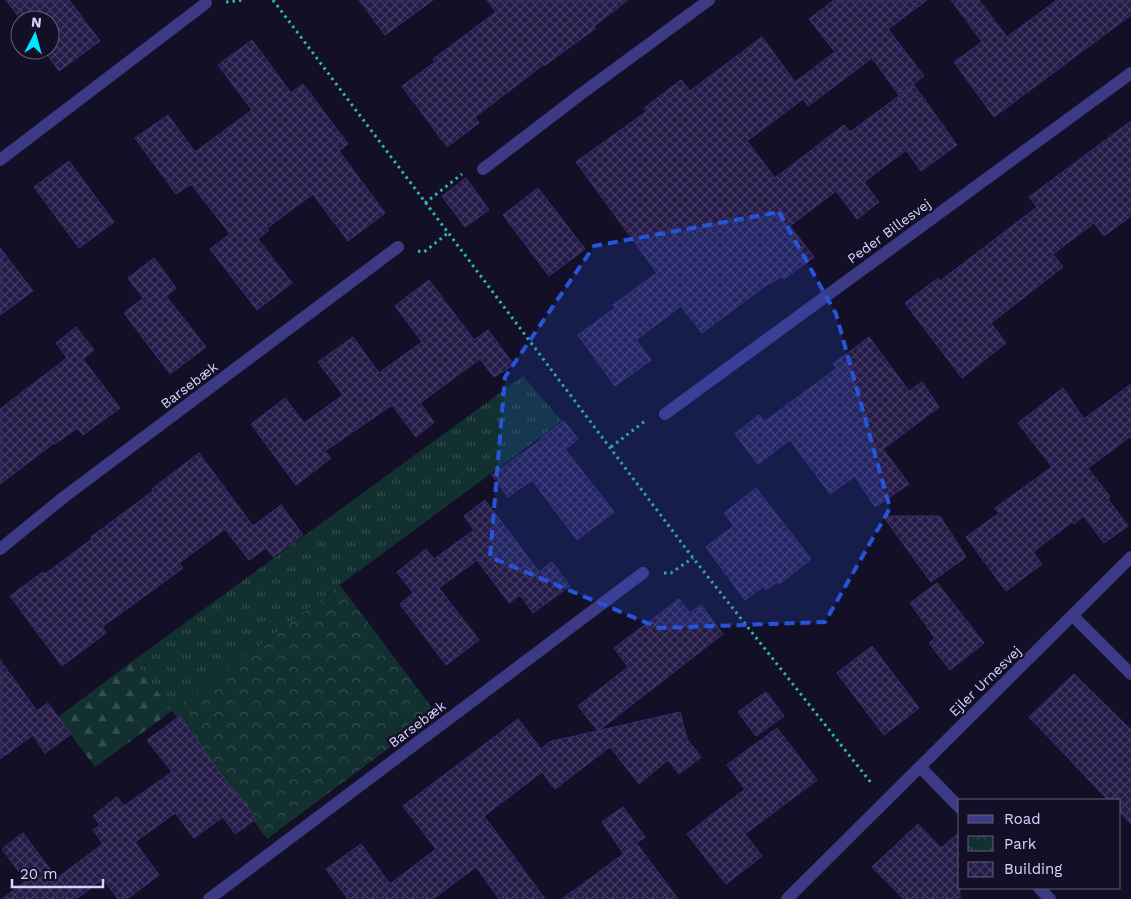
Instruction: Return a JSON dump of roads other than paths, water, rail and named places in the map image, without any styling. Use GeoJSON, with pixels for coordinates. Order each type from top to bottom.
{"type":"FeatureCollection","features":[{"type":"Feature","properties":{"kind":"street"},"geometry":{"type":"LineString","coordinates":[[483,169],[709,0]]}},
{"type":"Feature","properties":{"kind":"street"},"geometry":{"type":"LineString","coordinates":[[0,160],[206,3]]}},
{"type":"Feature","properties":{"kind":"street","name":"Peder Billesvej"},"geometry":{"type":"LineString","coordinates":[[665,414],[1131,73]]}},
{"type":"Feature","properties":{"kind":"street","name":"Barsebæk"},"geometry":{"type":"LineString","coordinates":[[0,549],[64,497],[398,247]]}},
{"type":"Feature","properties":{"kind":"street","name":"Ejler Urnesvej"},"geometry":{"type":"LineString","coordinates":[[787,899],[1131,558]]}},
{"type":"Feature","properties":{"kind":"street","name":"Barsebæk"},"geometry":{"type":"LineString","coordinates":[[209,899],[643,572]]}},
{"type":"Feature","properties":{"kind":"street"},"geometry":{"type":"LineString","coordinates":[[1073,616],[1131,674]]}},
{"type":"Feature","properties":{"kind":"street"},"geometry":{"type":"LineString","coordinates":[[920,767],[958,806]]}},
{"type":"Feature","properties":{"kind":"street"},"geometry":{"type":"LineString","coordinates":[[1040,889],[1050,899]]}}]}
